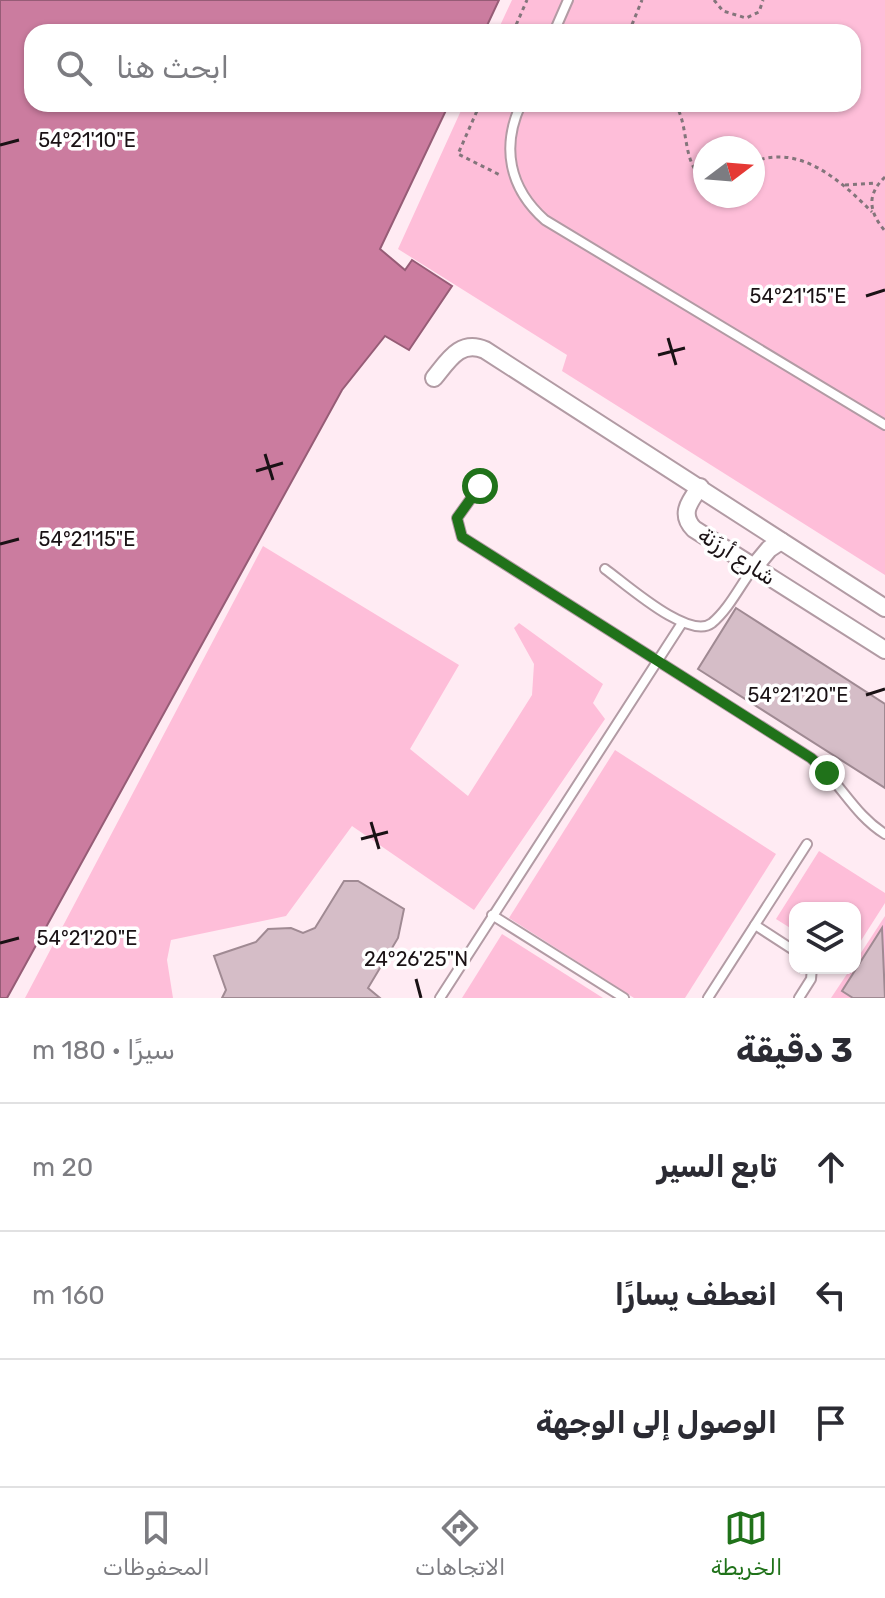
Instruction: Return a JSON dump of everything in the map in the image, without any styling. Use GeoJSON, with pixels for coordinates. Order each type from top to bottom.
{"type":"FeatureCollection","features":[{"type":"Feature","properties":{"kind":"street"},"geometry":{"type":"LineString","coordinates":[[434,378],[459,350],[479,347],[700,487]]}},
{"type":"Feature","properties":{"kind":"street","name":"شارع أرزَنة"},"geometry":{"type":"LineString","coordinates":[[885,608],[700,487],[687,507],[689,525],[885,650]]}},
{"type":"Feature","properties":{"kind":"street"},"geometry":{"type":"LineString","coordinates":[[754,567],[764,554],[781,541]]}},
{"type":"Feature","properties":{"kind":"lane"},"geometry":{"type":"LineString","coordinates":[[558,24],[568,0]]}},
{"type":"Feature","properties":{"kind":"lane"},"geometry":{"type":"LineString","coordinates":[[519,112],[509,145],[516,182],[528,203],[545,220],[885,425]]}},
{"type":"Feature","properties":{"kind":"lane"},"geometry":{"type":"LineString","coordinates":[[480,486],[457,518],[462,537],[811,758],[827,773],[857,813],[885,834]]}},
{"type":"Feature","properties":{"kind":"lane"},"geometry":{"type":"LineString","coordinates":[[605,569],[682,623],[697,628],[713,622],[754,567]]}},
{"type":"Feature","properties":{"kind":"lane"},"geometry":{"type":"LineString","coordinates":[[440,998],[682,623]]}},
{"type":"Feature","properties":{"kind":"lane"},"geometry":{"type":"LineString","coordinates":[[708,998],[807,844]]}},
{"type":"Feature","properties":{"kind":"lane"},"geometry":{"type":"LineString","coordinates":[[492,915],[624,998]]}},
{"type":"Feature","properties":{"kind":"lane"},"geometry":{"type":"LineString","coordinates":[[755,925],[789,947]]}},
{"type":"Feature","properties":{"kind":"lane"},"geometry":{"type":"LineString","coordinates":[[799,998],[811,974]]}},
{"type":"Feature","properties":{"kind":"path"},"geometry":{"type":"LineString","coordinates":[[516,24],[527,0]]}},
{"type":"Feature","properties":{"kind":"path"},"geometry":{"type":"LineString","coordinates":[[632,24],[642,0]]}},
{"type":"Feature","properties":{"kind":"path"},"geometry":{"type":"LineString","coordinates":[[714,0],[723,11],[746,18],[759,12],[763,0]]}},
{"type":"Feature","properties":{"kind":"path"},"geometry":{"type":"LineString","coordinates":[[476,112],[458,154],[516,182]]}},
{"type":"Feature","properties":{"kind":"path"},"geometry":{"type":"LineString","coordinates":[[679,112],[693,165]]}},
{"type":"Feature","properties":{"kind":"path"},"geometry":{"type":"LineString","coordinates":[[765,159],[800,160],[845,185],[872,212],[885,231]]}},
{"type":"Feature","properties":{"kind":"path"},"geometry":{"type":"LineString","coordinates":[[872,212],[872,195],[885,177]]}},
{"type":"Feature","properties":{"kind":"path"},"geometry":{"type":"LineString","coordinates":[[845,185],[879,183]]}},
{"type":"Feature","properties":{"kind":"shaded area"},"geometry":{"type":"Polygon","coordinates":[[[0,0],[499,0],[488,24],[24,24],[24,112],[445,112],[380,249],[405,270],[412,260],[452,286],[409,350],[385,336],[342,390],[7,998],[0,998],[0,0]]]}},
{"type":"Feature","properties":{"kind":"shaded area"},"geometry":{"type":"Polygon","coordinates":[[[512,0],[885,0],[885,575],[562,371],[567,355],[398,249],[460,112],[861,112],[861,24],[501,24],[512,0]]]}},
{"type":"Feature","properties":{"kind":"shaded area"},"geometry":{"type":"Polygon","coordinates":[[[263,546],[459,665],[410,749],[468,796],[532,695],[534,664],[514,628],[519,623],[603,684],[593,703],[605,719],[474,910],[352,826],[286,916],[171,940],[167,960],[173,998],[25,998],[263,546]]]}},
{"type":"Feature","properties":{"kind":"shaded area"},"geometry":{"type":"Polygon","coordinates":[[[615,750],[776,854],[685,998],[634,998],[509,918],[615,750]]]}},
{"type":"Feature","properties":{"kind":"shaded area"},"geometry":{"type":"Polygon","coordinates":[[[819,851],[885,893],[885,903],[861,941],[861,902],[789,902],[789,927],[776,919],[819,851]]]}},
{"type":"Feature","properties":{"kind":"shaded area"},"geometry":{"type":"Polygon","coordinates":[[[885,916],[885,998],[831,998],[847,974],[861,974],[861,953],[885,916]]]}},
{"type":"Feature","properties":{"kind":"shaded area"},"geometry":{"type":"Polygon","coordinates":[[[502,934],[603,998],[462,998],[502,934]]]}},
{"type":"Feature","properties":{"kind":"building"},"geometry":{"type":"Polygon","coordinates":[[[736,608],[885,704],[885,788],[698,669],[736,608]]]}},
{"type":"Feature","properties":{"kind":"building"},"geometry":{"type":"Polygon","coordinates":[[[344,881],[358,881],[404,909],[398,938],[368,988],[380,998],[222,998],[226,990],[214,956],[256,942],[268,929],[291,928],[303,933],[315,928],[344,881]]]}},
{"type":"Feature","properties":{"kind":"building"},"geometry":{"type":"Polygon","coordinates":[[[882,928],[885,998],[853,998],[842,991],[853,974],[861,974],[861,961],[882,928]]]}},
{"type":"Feature","properties":{"kind":"route"},"geometry":{"type":"LineString","coordinates":[[480,486],[457,518],[462,537],[811,758],[827,773]]}}]}
